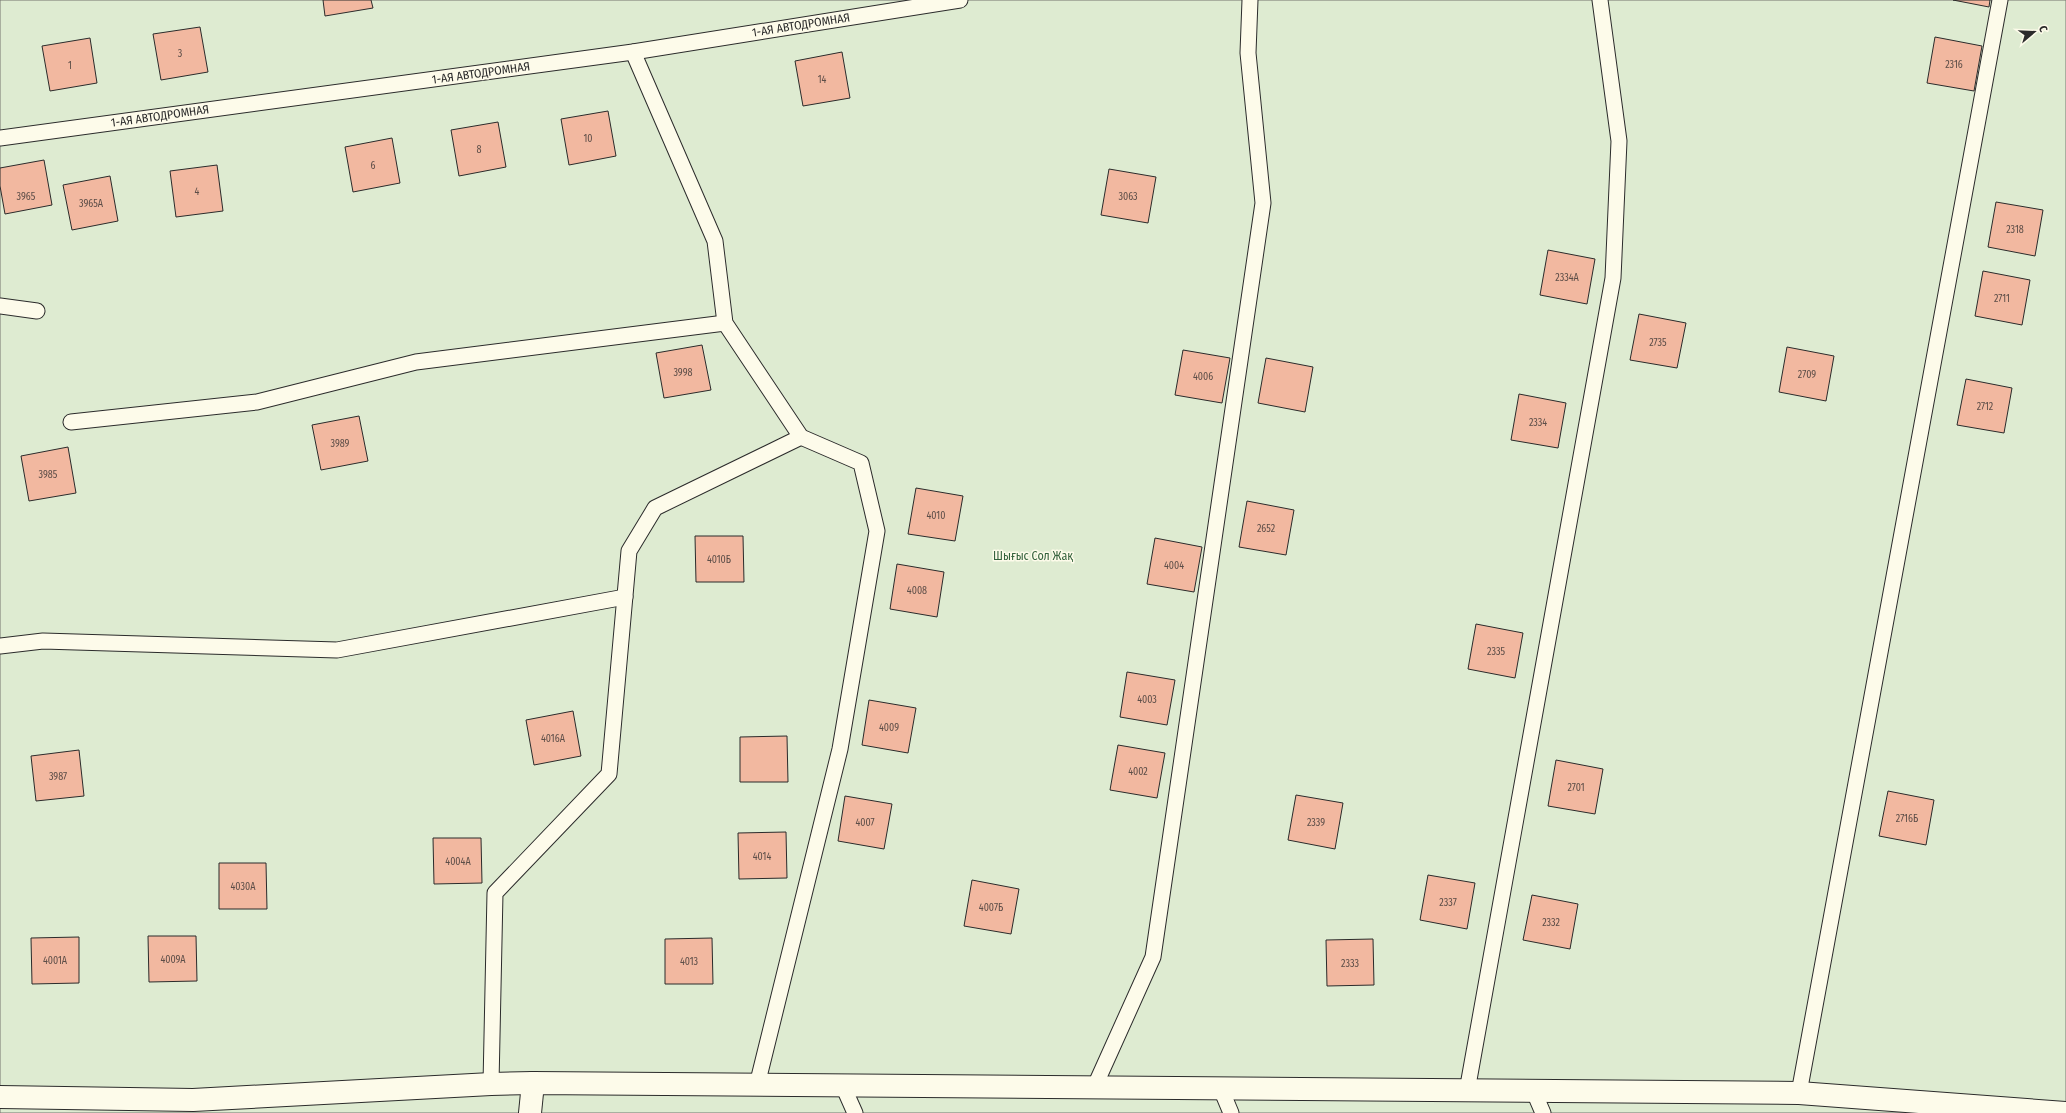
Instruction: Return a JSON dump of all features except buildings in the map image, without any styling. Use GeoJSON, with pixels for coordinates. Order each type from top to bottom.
{"type":"FeatureCollection","features":[{"type":"Feature","properties":{"kind":"street"},"geometry":{"type":"LineString","coordinates":[[0,1097],[193,1107],[491,1084],[533,1083],[1799,1093],[2066,1113]]}},
{"type":"Feature","properties":{"kind":"street"},"geometry":{"type":"LineString","coordinates":[[530,1113],[533,1083]]}},
{"type":"Feature","properties":{"kind":"lane","name":"1-АЯ АВТОДРОМНАЯ"},"geometry":{"type":"LineString","coordinates":[[0,138],[633,52],[960,0]]}},
{"type":"Feature","properties":{"kind":"lane"},"geometry":{"type":"LineString","coordinates":[[1094,1088],[1153,957],[1262,211],[1263,203],[1248,53],[1250,0]]}},
{"type":"Feature","properties":{"kind":"lane"},"geometry":{"type":"LineString","coordinates":[[1467,1091],[1613,278],[1619,141],[1600,0]]}},
{"type":"Feature","properties":{"kind":"lane"},"geometry":{"type":"LineString","coordinates":[[1799,1093],[2000,0]]}},
{"type":"Feature","properties":{"kind":"lane"},"geometry":{"type":"LineString","coordinates":[[633,52],[715,241],[725,323],[801,437],[861,463],[876,531],[840,749],[757,1085]]}},
{"type":"Feature","properties":{"kind":"lane"},"geometry":{"type":"LineString","coordinates":[[0,306],[37,311]]}},
{"type":"Feature","properties":{"kind":"lane"},"geometry":{"type":"LineString","coordinates":[[71,422],[257,402],[416,362],[725,323]]}},
{"type":"Feature","properties":{"kind":"lane"},"geometry":{"type":"LineString","coordinates":[[491,1084],[495,893],[609,774],[629,551],[655,508],[801,437]]}},
{"type":"Feature","properties":{"kind":"lane"},"geometry":{"type":"LineString","coordinates":[[0,646],[42,641],[337,650],[625,598]]}},
{"type":"Feature","properties":{"kind":"lane"},"geometry":{"type":"LineString","coordinates":[[844,1086],[855,1113]]}},
{"type":"Feature","properties":{"kind":"lane"},"geometry":{"type":"LineString","coordinates":[[1221,1089],[1231,1113]]}},
{"type":"Feature","properties":{"kind":"lane"},"geometry":{"type":"LineString","coordinates":[[1534,1092],[1543,1113]]}},
{"type":"Feature","properties":{"kind":"green space","name":"Шығыс Сол Жақ"},"geometry":{"type":"Polygon","coordinates":[[[0,0],[2066,0],[2066,1113],[0,1113],[0,0]]]}}]}
